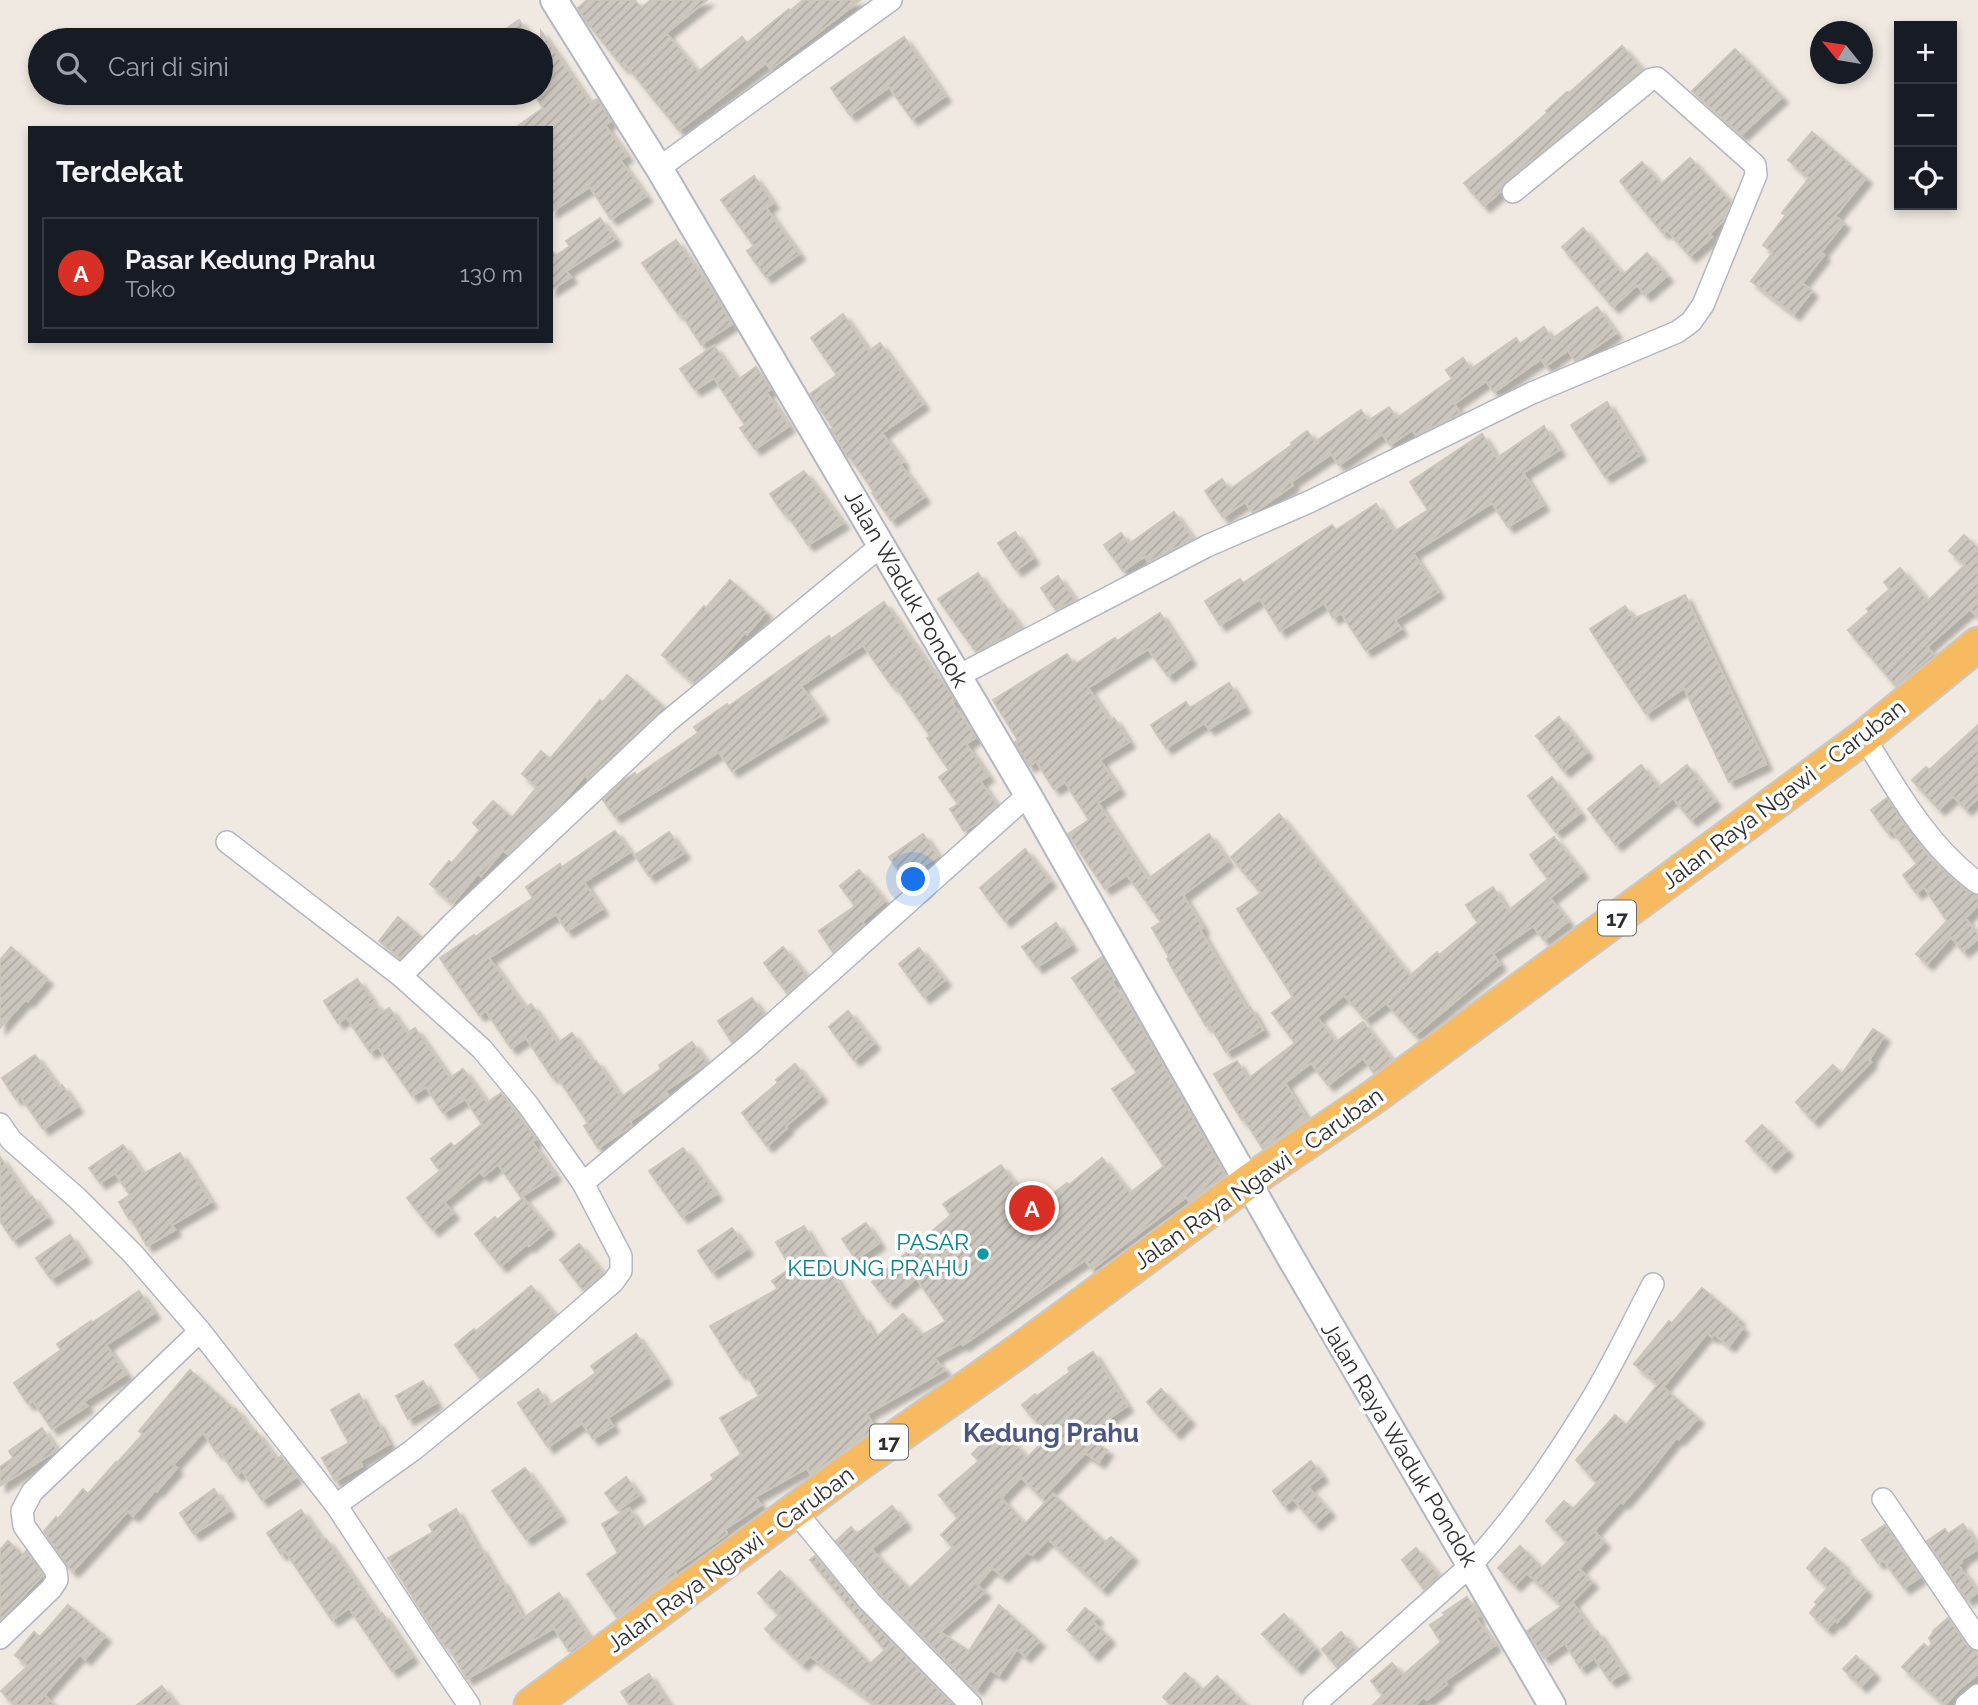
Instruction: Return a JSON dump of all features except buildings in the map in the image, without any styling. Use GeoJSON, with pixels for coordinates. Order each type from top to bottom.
{"type":"FeatureCollection","features":[{"type":"Feature","properties":{"kind":"highway","name":"Jalan Raya Ngawi - Caruban"},"geometry":{"type":"LineString","coordinates":[[535,1704],[795,1511],[1248,1182],[1375,1096],[1864,737],[1978,644]]}},
{"type":"Feature","properties":{"kind":"street","name":"Jalan Waduk Pondok"},"geometry":{"type":"LineString","coordinates":[[554,0],[659,167],[1028,794],[1248,1182]]}},
{"type":"Feature","properties":{"kind":"street"},"geometry":{"type":"LineString","coordinates":[[659,167],[891,0]]}},
{"type":"Feature","properties":{"kind":"street"},"geometry":{"type":"LineString","coordinates":[[958,676],[1207,546],[1309,502],[1532,393],[1677,332],[1691,322],[1703,305],[1756,175],[1755,165],[1657,78],[1651,79],[1513,192]]}},
{"type":"Feature","properties":{"kind":"street"},"geometry":{"type":"LineString","coordinates":[[401,976],[667,722],[881,545]]}},
{"type":"Feature","properties":{"kind":"street"},"geometry":{"type":"LineString","coordinates":[[1864,737],[1934,844],[1978,883]]}},
{"type":"Feature","properties":{"kind":"street"},"geometry":{"type":"LineString","coordinates":[[583,1183],[750,1044],[1028,794]]}},
{"type":"Feature","properties":{"kind":"street"},"geometry":{"type":"LineString","coordinates":[[227,842],[401,976],[482,1049],[528,1105],[583,1183],[621,1256],[621,1271],[613,1282],[413,1450],[336,1505]]}},
{"type":"Feature","properties":{"kind":"street"},"geometry":{"type":"LineString","coordinates":[[0,1124],[11,1140],[133,1254],[200,1331],[336,1505],[469,1705]]}},
{"type":"Feature","properties":{"kind":"street","name":"Jalan Raya Waduk Pondok"},"geometry":{"type":"LineString","coordinates":[[1248,1182],[1552,1705]]}},
{"type":"Feature","properties":{"kind":"street"},"geometry":{"type":"LineString","coordinates":[[1314,1705],[1488,1547],[1541,1477],[1592,1398],[1653,1284]]}},
{"type":"Feature","properties":{"kind":"street"},"geometry":{"type":"LineString","coordinates":[[0,1638],[57,1580],[56,1571],[24,1526],[22,1511],[32,1492],[200,1331]]}},
{"type":"Feature","properties":{"kind":"street"},"geometry":{"type":"LineString","coordinates":[[1883,1499],[1978,1639]]}},
{"type":"Feature","properties":{"kind":"street"},"geometry":{"type":"LineString","coordinates":[[795,1511],[869,1601],[971,1705]]}},
{"type":"Feature","properties":{"kind":"street"},"geometry":{"type":"LineString","coordinates":[[1965,1705],[1978,1695]]}},
{"type":"Feature","properties":{"kind":"place","name":"Pasar Kedung Prahu"},"geometry":{"type":"Point","coordinates":[1032,1208]}},
{"type":"Feature","properties":{"kind":"place","name":"PASAR KEDUNG PRAHU"},"geometry":{"type":"Point","coordinates":[983,1254]}},
{"type":"Feature","properties":{"kind":"district","name":"Kedung Prahu"},"geometry":{"type":"Point","coordinates":[1051,1433]}}]}
